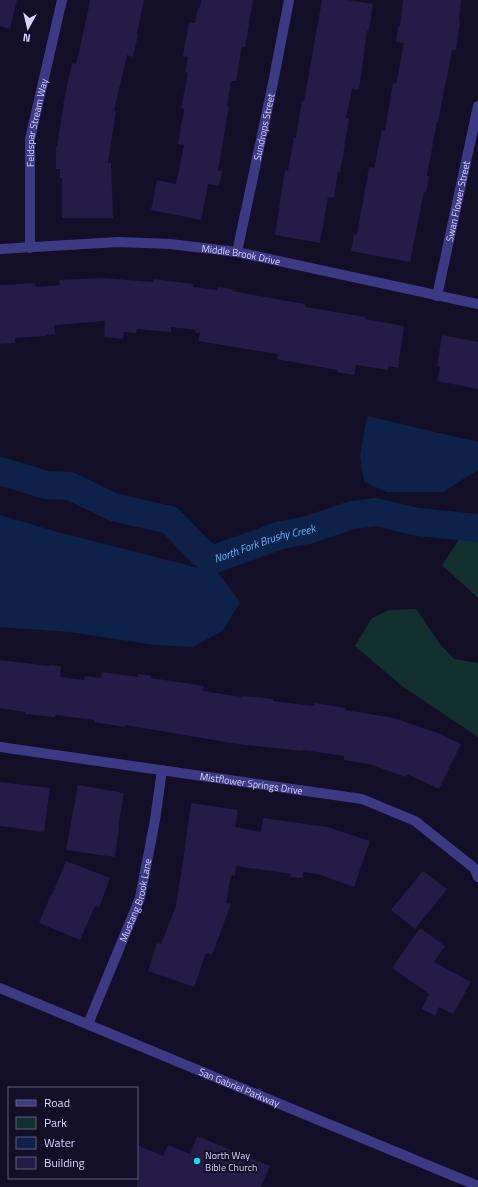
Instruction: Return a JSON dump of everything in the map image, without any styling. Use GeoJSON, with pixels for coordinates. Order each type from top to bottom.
{"type":"FeatureCollection","features":[{"type":"Feature","properties":{"kind":"street","name":"Feldspar Stream Way"},"geometry":{"type":"LineString","coordinates":[[30,248],[30,139],[62,0]]}},
{"type":"Feature","properties":{"kind":"street","name":"Sundrops Street"},"geometry":{"type":"LineString","coordinates":[[237,252],[273,84],[289,0]]}},
{"type":"Feature","properties":{"kind":"street","name":"Swan Flower Street"},"geometry":{"type":"LineString","coordinates":[[437,296],[478,106]]}},
{"type":"Feature","properties":{"kind":"street","name":"Middle Brook Drive"},"geometry":{"type":"LineString","coordinates":[[0,249],[118,242],[170,244],[237,252],[478,304]]}},
{"type":"Feature","properties":{"kind":"street","name":"Mistflower Springs Drive"},"geometry":{"type":"LineString","coordinates":[[0,747],[362,799],[415,821],[474,868],[478,877]]}},
{"type":"Feature","properties":{"kind":"street","name":"Mustang Brook Lane"},"geometry":{"type":"LineString","coordinates":[[88,1024],[140,898],[155,820],[162,770]]}},
{"type":"Feature","properties":{"kind":"street","name":"San Gabriel Parkway"},"geometry":{"type":"LineString","coordinates":[[0,988],[478,1186]]}},
{"type":"Feature","properties":{"kind":"green space"},"geometry":{"type":"Polygon","coordinates":[[[478,514],[478,598],[442,565],[474,517],[478,514]]]}},
{"type":"Feature","properties":{"kind":"green space"},"geometry":{"type":"Polygon","coordinates":[[[416,609],[440,644],[454,659],[478,663],[478,737],[402,686],[355,646],[372,618],[389,610],[416,609]]]}},
{"type":"Feature","properties":{"kind":"water"},"geometry":{"type":"Polygon","coordinates":[[[367,416],[478,442],[478,470],[443,492],[387,492],[364,482],[360,457],[367,416]]]}},
{"type":"Feature","properties":{"kind":"water"},"geometry":{"type":"Polygon","coordinates":[[[0,515],[54,531],[218,573],[240,602],[223,631],[192,647],[155,645],[69,632],[0,627],[0,515]]]}},
{"type":"Feature","properties":{"kind":"building"},"geometry":{"type":"Polygon","coordinates":[[[0,0],[17,0],[10,29],[0,26],[0,0]]]}},
{"type":"Feature","properties":{"kind":"building"},"geometry":{"type":"Polygon","coordinates":[[[90,0],[144,0],[133,57],[127,55],[114,111],[116,111],[108,163],[111,163],[113,218],[62,218],[62,178],[60,178],[60,169],[56,169],[56,147],[72,63],[76,64],[90,0]]]}},
{"type":"Feature","properties":{"kind":"building"},"geometry":{"type":"Polygon","coordinates":[[[201,0],[253,0],[245,47],[242,47],[236,81],[231,81],[227,106],[229,106],[218,170],[222,171],[219,186],[208,184],[201,220],[151,210],[157,180],[176,184],[184,145],[178,144],[184,109],[181,108],[188,73],[185,72],[188,57],[183,56],[189,22],[195,23],[201,0]]]}},
{"type":"Feature","properties":{"kind":"building"},"geometry":{"type":"Polygon","coordinates":[[[322,0],[348,0],[373,4],[369,31],[367,31],[359,90],[352,89],[346,118],[349,119],[340,173],[338,172],[334,198],[328,197],[320,243],[275,235],[285,170],[288,171],[294,137],[296,138],[322,0]]]}},
{"type":"Feature","properties":{"kind":"building"},"geometry":{"type":"Polygon","coordinates":[[[403,0],[461,0],[456,50],[452,50],[427,176],[429,177],[426,193],[424,192],[410,262],[351,251],[354,234],[357,235],[369,167],[374,168],[382,130],[385,131],[393,83],[396,84],[404,43],[396,42],[398,26],[400,26],[403,0]]]}},
{"type":"Feature","properties":{"kind":"building"},"geometry":{"type":"Polygon","coordinates":[[[104,278],[153,282],[153,279],[193,284],[193,287],[217,290],[217,287],[233,289],[232,291],[305,304],[305,307],[365,317],[365,319],[404,326],[398,368],[389,366],[388,370],[356,365],[354,375],[337,372],[337,370],[277,359],[278,354],[198,341],[200,333],[195,333],[196,330],[171,327],[171,332],[137,329],[136,333],[124,332],[123,339],[104,337],[105,321],[54,325],[55,334],[15,338],[15,343],[0,344],[0,285],[35,283],[36,287],[60,285],[59,280],[104,278]]]}},
{"type":"Feature","properties":{"kind":"building"},"geometry":{"type":"Polygon","coordinates":[[[442,335],[478,342],[478,389],[437,381],[440,366],[437,366],[442,335]]]}},
{"type":"Feature","properties":{"kind":"building"},"geometry":{"type":"Polygon","coordinates":[[[0,660],[61,666],[60,677],[84,680],[85,676],[101,678],[102,672],[138,677],[138,674],[151,676],[151,678],[204,686],[203,691],[242,697],[273,699],[273,701],[314,706],[315,703],[345,708],[345,710],[394,718],[438,733],[461,744],[439,789],[407,774],[406,777],[369,764],[344,760],[344,756],[303,750],[237,744],[125,725],[125,727],[94,722],[94,720],[55,715],[55,717],[25,714],[25,712],[0,708],[0,660]]]}},
{"type":"Feature","properties":{"kind":"building"},"geometry":{"type":"Polygon","coordinates":[[[0,782],[50,788],[44,832],[0,826],[0,782]]]}},
{"type":"Feature","properties":{"kind":"building"},"geometry":{"type":"Polygon","coordinates":[[[78,785],[124,793],[118,827],[115,857],[66,850],[78,785]]]}},
{"type":"Feature","properties":{"kind":"building"},"geometry":{"type":"Polygon","coordinates":[[[191,803],[238,810],[235,827],[261,832],[263,818],[328,827],[370,841],[354,887],[318,874],[303,872],[303,878],[290,877],[291,874],[236,866],[235,876],[231,875],[226,903],[231,904],[212,955],[206,953],[194,987],[148,971],[157,943],[161,944],[176,906],[191,803]]]}},
{"type":"Feature","properties":{"kind":"building"},"geometry":{"type":"Polygon","coordinates":[[[66,861],[110,878],[99,908],[95,906],[80,940],[39,923],[66,861]]]}},
{"type":"Feature","properties":{"kind":"building"},"geometry":{"type":"Polygon","coordinates":[[[423,871],[447,889],[415,929],[391,910],[423,871]]]}},
{"type":"Feature","properties":{"kind":"building"},"geometry":{"type":"Polygon","coordinates":[[[420,928],[445,946],[434,962],[471,982],[453,1014],[439,1007],[435,1016],[422,1009],[429,994],[392,968],[420,928]]]}},
{"type":"Feature","properties":{"kind":"building","name":"North Way Bible Church"},"geometry":{"type":"Polygon","coordinates":[[[197,1136],[270,1166],[261,1187],[137,1187],[138,1145],[163,1156],[168,1145],[190,1154],[197,1136]]]}},
{"type":"Feature","properties":{"kind":"waterway","name":"North Fork Brushy Creek"},"geometry":{"type":"LineString","coordinates":[[0,471],[46,485],[70,486],[113,507],[170,520],[202,553],[212,560],[281,535],[308,530],[352,515],[376,512],[418,522],[478,528]]}},
{"type":"Feature","properties":{"kind":"place","name":"North Way Bible Church"},"geometry":{"type":"Point","coordinates":[197,1161]}}]}
